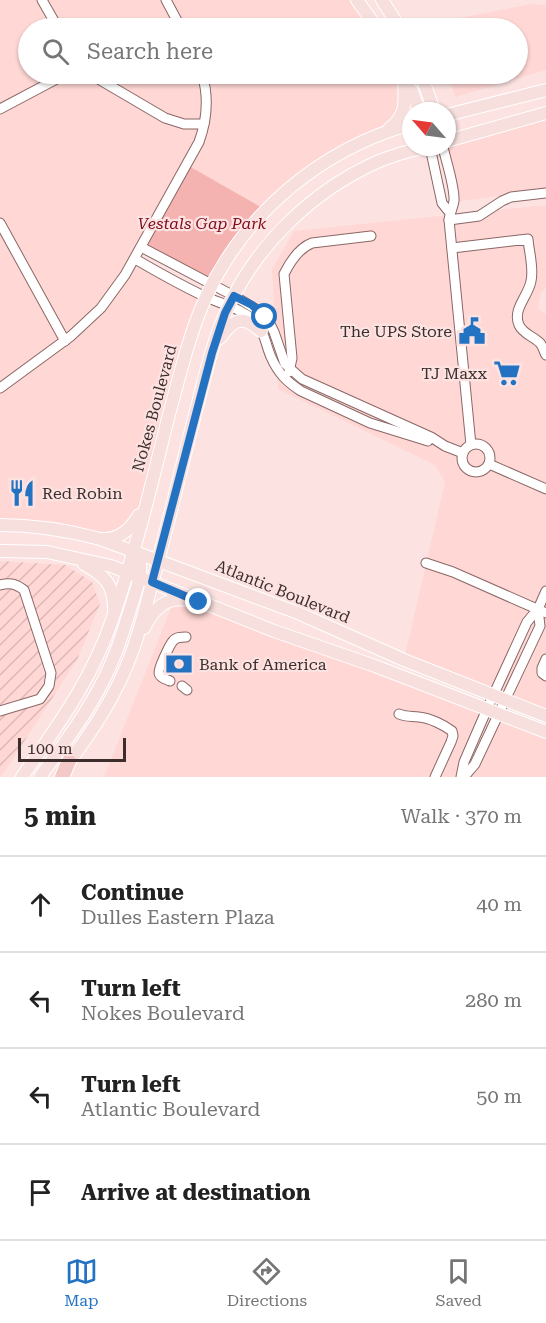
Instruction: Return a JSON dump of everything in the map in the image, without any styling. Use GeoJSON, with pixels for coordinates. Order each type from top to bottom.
{"type":"FeatureCollection","features":[{"type":"Feature","properties":{"kind":"highway"},"geometry":{"type":"LineString","coordinates":[[60,777],[69,761]]}},
{"type":"Feature","properties":{"kind":"main road"},"geometry":{"type":"LineString","coordinates":[[357,0],[370,18]]}},
{"type":"Feature","properties":{"kind":"main road"},"geometry":{"type":"LineString","coordinates":[[382,0],[394,18]]}},
{"type":"Feature","properties":{"kind":"main road"},"geometry":{"type":"LineString","coordinates":[[387,131],[398,121],[403,112],[406,97],[403,84]]}},
{"type":"Feature","properties":{"kind":"main road"},"geometry":{"type":"LineString","coordinates":[[407,84],[416,102]]}},
{"type":"Feature","properties":{"kind":"main road"},"geometry":{"type":"LineString","coordinates":[[425,84],[431,102]]}},
{"type":"Feature","properties":{"kind":"main road"},"geometry":{"type":"LineString","coordinates":[[456,113],[546,90]]}},
{"type":"Feature","properties":{"kind":"main road"},"geometry":{"type":"LineString","coordinates":[[456,138],[546,113]]}},
{"type":"Feature","properties":{"kind":"main road","name":"Nokes Boulevard"},"geometry":{"type":"LineString","coordinates":[[22,777],[75,700],[100,651],[134,550],[187,350],[197,318],[212,284],[245,234],[290,188],[315,168],[343,151],[402,127]]}},
{"type":"Feature","properties":{"kind":"main road"},"geometry":{"type":"LineString","coordinates":[[132,653],[214,346],[231,301],[274,237],[311,202],[336,184],[370,165],[402,153]]}},
{"type":"Feature","properties":{"kind":"main road"},"geometry":{"type":"LineString","coordinates":[[214,346],[235,321],[250,322],[261,331]]}},
{"type":"Feature","properties":{"kind":"main road"},"geometry":{"type":"LineString","coordinates":[[100,538],[115,538],[124,533],[133,524],[146,503]]}},
{"type":"Feature","properties":{"kind":"main road","name":"Atlantic Boulevard"},"geometry":{"type":"LineString","coordinates":[[0,525],[42,528],[100,538],[298,612],[404,660],[546,716]]}},
{"type":"Feature","properties":{"kind":"main road"},"geometry":{"type":"LineString","coordinates":[[40,777],[84,714],[104,680],[122,635],[140,577],[140,564],[134,550]]}},
{"type":"Feature","properties":{"kind":"main road"},"geometry":{"type":"LineString","coordinates":[[0,551],[47,552],[111,566],[274,631],[375,666],[546,732]]}},
{"type":"Feature","properties":{"kind":"main road"},"geometry":{"type":"LineString","coordinates":[[75,558],[106,579],[114,601],[112,619]]}},
{"type":"Feature","properties":{"kind":"main road"},"geometry":{"type":"LineString","coordinates":[[69,761],[94,728],[150,617],[160,606],[170,601],[182,599],[199,602]]}},
{"type":"Feature","properties":{"kind":"street"},"geometry":{"type":"LineString","coordinates":[[42,0],[52,18]]}},
{"type":"Feature","properties":{"kind":"street"},"geometry":{"type":"LineString","coordinates":[[170,2],[177,18]]}},
{"type":"Feature","properties":{"kind":"street"},"geometry":{"type":"LineString","coordinates":[[0,109],[47,84]]}},
{"type":"Feature","properties":{"kind":"street"},"geometry":{"type":"LineString","coordinates":[[107,84],[165,118],[184,124],[204,124]]}},
{"type":"Feature","properties":{"kind":"street"},"geometry":{"type":"LineString","coordinates":[[0,388],[88,322],[115,291],[195,151],[204,124],[207,102],[204,84]]}},
{"type":"Feature","properties":{"kind":"street"},"geometry":{"type":"LineString","coordinates":[[432,156],[442,203],[449,217],[471,445]]}},
{"type":"Feature","properties":{"kind":"street"},"geometry":{"type":"LineString","coordinates":[[445,156],[454,202],[449,217]]}},
{"type":"Feature","properties":{"kind":"street"},"geometry":{"type":"LineString","coordinates":[[449,217],[479,216],[511,197],[546,193]]}},
{"type":"Feature","properties":{"kind":"street"},"geometry":{"type":"LineString","coordinates":[[0,223],[65,340]]}},
{"type":"Feature","properties":{"kind":"street"},"geometry":{"type":"LineString","coordinates":[[285,380],[292,358],[284,274],[288,266],[305,245],[370,236]]}},
{"type":"Feature","properties":{"kind":"street"},"geometry":{"type":"LineString","coordinates":[[452,248],[528,239],[532,270],[531,283],[520,305],[517,321],[523,331],[540,343],[546,356]]}},
{"type":"Feature","properties":{"kind":"street"},"geometry":{"type":"LineString","coordinates":[[141,247],[212,284],[257,324],[271,357],[285,380],[301,391],[370,423],[463,453]]}},
{"type":"Feature","properties":{"kind":"street"},"geometry":{"type":"LineString","coordinates":[[135,259],[206,297],[252,305],[265,317],[274,332],[285,364],[302,379],[431,437],[445,446]]}},
{"type":"Feature","properties":{"kind":"street"},"geometry":{"type":"LineString","coordinates":[[471,445],[483,446],[490,455],[489,464],[478,472],[472,472],[463,465],[463,453],[471,445]]}},
{"type":"Feature","properties":{"kind":"street"},"geometry":{"type":"LineString","coordinates":[[489,464],[546,489]]}},
{"type":"Feature","properties":{"kind":"street"},"geometry":{"type":"LineString","coordinates":[[426,563],[453,572],[542,611]]}},
{"type":"Feature","properties":{"kind":"street"},"geometry":{"type":"LineString","coordinates":[[0,585],[11,583],[24,590],[51,673],[49,687],[40,699],[0,711]]}},
{"type":"Feature","properties":{"kind":"street"},"geometry":{"type":"LineString","coordinates":[[462,777],[464,762],[540,626],[546,591]]}},
{"type":"Feature","properties":{"kind":"street"},"geometry":{"type":"LineString","coordinates":[[170,681],[161,676],[160,668],[172,641],[186,637]]}},
{"type":"Feature","properties":{"kind":"street"},"geometry":{"type":"LineString","coordinates":[[546,659],[542,668],[542,673],[546,676]]}},
{"type":"Feature","properties":{"kind":"street"},"geometry":{"type":"LineString","coordinates":[[399,714],[424,718],[453,732],[451,742],[435,777]]}},
{"type":"Feature","properties":{"kind":"shaded area"},"geometry":{"type":"Polygon","coordinates":[[[0,0],[357,0],[370,18],[18,18],[18,84],[405,84],[414,102],[402,102],[402,127],[372,137],[266,210],[188,166],[135,259],[206,297],[134,550],[100,539],[0,525],[0,0]]]}},
{"type":"Feature","properties":{"kind":"shaded area"},"geometry":{"type":"Polygon","coordinates":[[[531,4],[546,5],[546,70],[528,75],[528,18],[460,18],[531,4]]]}},
{"type":"Feature","properties":{"kind":"shaded area"},"geometry":{"type":"Polygon","coordinates":[[[451,84],[499,84],[455,97],[451,84]]]}},
{"type":"Feature","properties":{"kind":"shaded area"},"geometry":{"type":"Polygon","coordinates":[[[546,113],[546,190],[454,202],[449,156],[456,156],[456,138],[546,113]]]}},
{"type":"Feature","properties":{"kind":"shaded area"},"geometry":{"type":"Polygon","coordinates":[[[546,205],[546,288],[541,292],[538,309],[546,314],[546,716],[404,660],[445,482],[435,465],[278,389],[272,269],[294,231],[546,205]]]}},
{"type":"Feature","properties":{"kind":"shaded area"},"geometry":{"type":"Polygon","coordinates":[[[0,561],[65,565],[92,582],[100,604],[77,660],[1,777],[0,777],[0,561]]]}},
{"type":"Feature","properties":{"kind":"shaded area"},"geometry":{"type":"Polygon","coordinates":[[[177,593],[546,732],[546,777],[104,777],[177,593]]]}},
{"type":"Feature","properties":{"kind":"green space","name":"Vestals Gap Park"},"geometry":{"type":"Polygon","coordinates":[[[187,165],[266,210],[212,284],[141,247],[187,165]]]}},
{"type":"Feature","properties":{"kind":"place","name":"The UPS Store"},"geometry":{"type":"Point","coordinates":[472,331]}},
{"type":"Feature","properties":{"kind":"place","name":"TJ Maxx"},"geometry":{"type":"Point","coordinates":[507,373]}},
{"type":"Feature","properties":{"kind":"place","name":"Red Robin"},"geometry":{"type":"Point","coordinates":[22,493]}},
{"type":"Feature","properties":{"kind":"place","name":"Bank of America"},"geometry":{"type":"Point","coordinates":[179,664]}},
{"type":"Feature","properties":{"kind":"route"},"geometry":{"type":"LineString","coordinates":[[199,602],[152,582],[209,362],[225,313],[234,296],[252,305],[265,317]]}}]}
